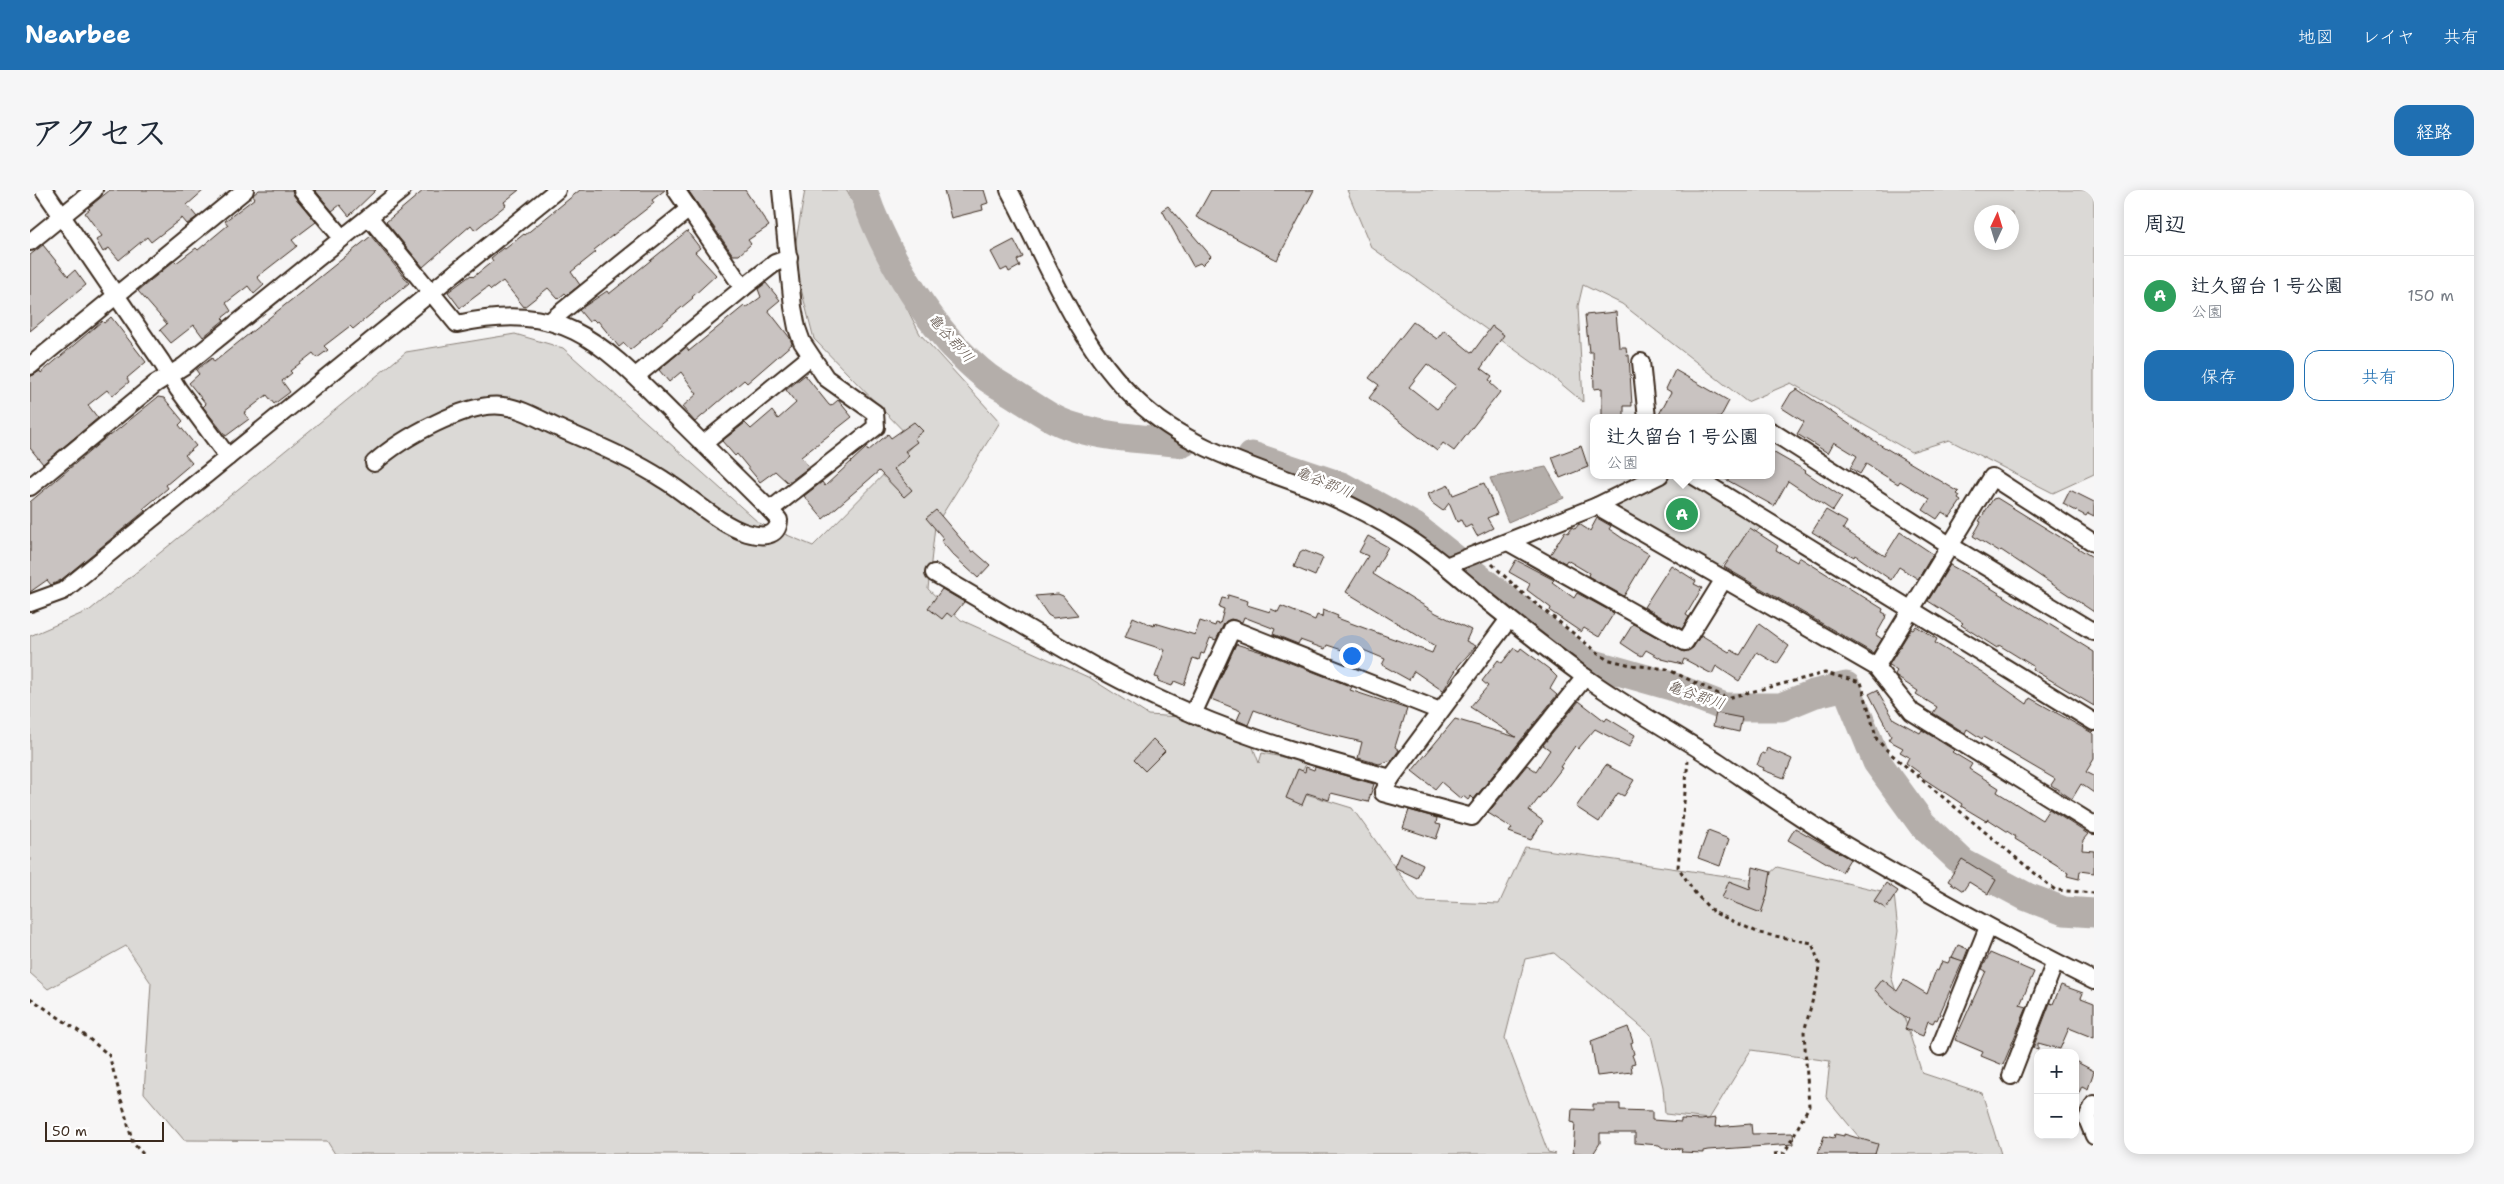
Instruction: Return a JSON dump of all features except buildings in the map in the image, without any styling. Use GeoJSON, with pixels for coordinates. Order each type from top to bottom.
{"type":"FeatureCollection","features":[{"type":"Feature","properties":{"kind":"street"},"geometry":{"type":"LineString","coordinates":[[44,190],[117,295],[169,375],[228,457]]}},
{"type":"Feature","properties":{"kind":"street"},"geometry":{"type":"LineString","coordinates":[[30,242],[94,190]]}},
{"type":"Feature","properties":{"kind":"street"},"geometry":{"type":"LineString","coordinates":[[30,366],[246,190]]}},
{"type":"Feature","properties":{"kind":"street"},"geometry":{"type":"LineString","coordinates":[[302,190],[342,238]]}},
{"type":"Feature","properties":{"kind":"street"},"geometry":{"type":"LineString","coordinates":[[30,487],[155,384],[184,366],[402,190]]}},
{"type":"Feature","properties":{"kind":"street"},"geometry":{"type":"LineString","coordinates":[[30,604],[63,591],[557,190]]}},
{"type":"Feature","properties":{"kind":"street"},"geometry":{"type":"LineString","coordinates":[[676,190],[742,288]]}},
{"type":"Feature","properties":{"kind":"street"},"geometry":{"type":"LineString","coordinates":[[770,510],[876,427],[875,413],[836,387],[810,357],[797,328],[781,190]]}},
{"type":"Feature","properties":{"kind":"street"},"geometry":{"type":"LineString","coordinates":[[1009,190],[1072,318],[1113,375],[1134,400],[1160,422],[1187,438],[1259,470],[1350,505],[1411,540],[1585,677],[1840,841],[1988,926],[2094,981]]}},
{"type":"Feature","properties":{"kind":"street"},"geometry":{"type":"LineString","coordinates":[[549,322],[689,209]]}},
{"type":"Feature","properties":{"kind":"street"},"geometry":{"type":"LineString","coordinates":[[368,217],[457,324],[499,316],[549,322],[570,329],[597,342],[636,376],[770,510],[779,520],[778,527],[774,532],[762,536],[747,533],[726,523],[664,480],[635,464],[536,418],[502,405],[460,412],[406,438],[374,463]]}},
{"type":"Feature","properties":{"kind":"street"},"geometry":{"type":"LineString","coordinates":[[636,376],[742,288],[775,263],[789,258]]}},
{"type":"Feature","properties":{"kind":"street"},"geometry":{"type":"LineString","coordinates":[[703,444],[810,357]]}},
{"type":"Feature","properties":{"kind":"street"},"geometry":{"type":"LineString","coordinates":[[1641,362],[1647,414]]}},
{"type":"Feature","properties":{"kind":"street"},"geometry":{"type":"LineString","coordinates":[[1775,434],[1951,546],[2094,632]]}},
{"type":"Feature","properties":{"kind":"street"},"geometry":{"type":"LineString","coordinates":[[1876,667],[1992,477],[2094,542]]}},
{"type":"Feature","properties":{"kind":"street"},"geometry":{"type":"LineString","coordinates":[[1446,566],[1597,506],[1649,479]]}},
{"type":"Feature","properties":{"kind":"street"},"geometry":{"type":"LineString","coordinates":[[1699,479],[2094,722]]}},
{"type":"Feature","properties":{"kind":"street"},"geometry":{"type":"LineString","coordinates":[[1597,506],[1876,667],[1912,712],[2094,825]]}},
{"type":"Feature","properties":{"kind":"street"},"geometry":{"type":"LineString","coordinates":[[1508,542],[1685,642],[1724,580]]}},
{"type":"Feature","properties":{"kind":"street"},"geometry":{"type":"LineString","coordinates":[[934,573],[1071,652],[1193,714],[1311,756],[1390,778]]}},
{"type":"Feature","properties":{"kind":"street"},"geometry":{"type":"LineString","coordinates":[[1509,619],[1390,778],[1383,793],[1472,817],[1585,677]]}},
{"type":"Feature","properties":{"kind":"street"},"geometry":{"type":"LineString","coordinates":[[1193,714],[1232,629],[1440,711]]}},
{"type":"Feature","properties":{"kind":"street"},"geometry":{"type":"LineString","coordinates":[[1940,1047],[1988,926]]}},
{"type":"Feature","properties":{"kind":"street"},"geometry":{"type":"LineString","coordinates":[[2011,1076],[2055,962]]}},
{"type":"Feature","properties":{"kind":"street"},"geometry":{"type":"LineString","coordinates":[[2094,1104],[2087,1120],[2094,1136]]}},
{"type":"Feature","properties":{"kind":"path"},"geometry":{"type":"LineString","coordinates":[[1473,555],[1606,659],[1631,665],[1667,669],[1727,698],[1824,673],[1861,682],[1877,740],[1890,754],[2055,890],[2094,893]]}},
{"type":"Feature","properties":{"kind":"path"},"geometry":{"type":"LineString","coordinates":[[1682,756],[1689,761],[1678,867],[1686,880],[1695,893],[1713,912],[1759,933],[1812,943],[1819,963],[1818,980],[1804,1032],[1809,1106],[1784,1153],[1774,1154]]}},
{"type":"Feature","properties":{"kind":"path"},"geometry":{"type":"LineString","coordinates":[[30,998],[83,1034],[109,1055],[134,1143],[142,1154]]}},
{"type":"Feature","properties":{"kind":"shaded area"},"geometry":{"type":"Polygon","coordinates":[[[805,190],[847,190],[920,334],[1000,422],[935,526],[928,589],[961,620],[1090,678],[1148,715],[1243,721],[1259,763],[1262,753],[1307,762],[1293,790],[1352,808],[1419,901],[1499,904],[1525,847],[1761,881],[1777,867],[1894,894],[1898,931],[1891,976],[1922,1073],[1982,1093],[2001,1154],[1873,1154],[1826,1097],[1830,1061],[1751,1050],[1709,1119],[1665,1114],[1663,1087],[1651,1035],[1554,953],[1525,959],[1505,1038],[1548,1152],[1556,1154],[335,1154],[327,1141],[184,1140],[144,1093],[151,983],[126,946],[48,989],[30,973],[30,636],[90,610],[406,352],[515,334],[563,348],[759,523],[813,546],[915,443],[814,339],[793,258],[805,190]]]}},
{"type":"Feature","properties":{"kind":"shaded area"},"geometry":{"type":"Polygon","coordinates":[[[1347,190],[2094,190],[2094,474],[2053,493],[1949,440],[1911,452],[1791,383],[1747,402],[1622,304],[1583,285],[1578,306],[1583,402],[1553,377],[1371,247],[1347,190]]]}},
{"type":"Feature","properties":{"kind":"shaded area"},"geometry":{"type":"Polygon","coordinates":[[[1546,467],[1564,498],[1508,522],[1490,478],[1546,467]]]}},
{"type":"Feature","properties":{"kind":"shaded area"},"geometry":{"type":"Polygon","coordinates":[[[1652,479],[1699,479],[1767,521],[1714,574],[1597,506],[1652,479]]]}},
{"type":"Feature","properties":{"kind":"waterway","name":"亀谷郡川"},"geometry":{"type":"LineString","coordinates":[[863,190],[884,241],[913,293],[948,340],[988,378],[1046,414],[1074,427],[1114,436],[1183,443]]}},
{"type":"Feature","properties":{"kind":"waterway","name":"亀谷郡川"},"geometry":{"type":"LineString","coordinates":[[1252,456],[1341,486],[1415,527],[1583,661],[1671,686],[1725,707],[1781,707],[1813,694],[1846,686],[1877,762],[1922,824],[1963,863],[2027,897],[2064,911],[2094,913]]}},
{"type":"Feature","properties":{"kind":"place","name":"辻久留台１号公園"},"geometry":{"type":"Point","coordinates":[1682,514]}}]}
